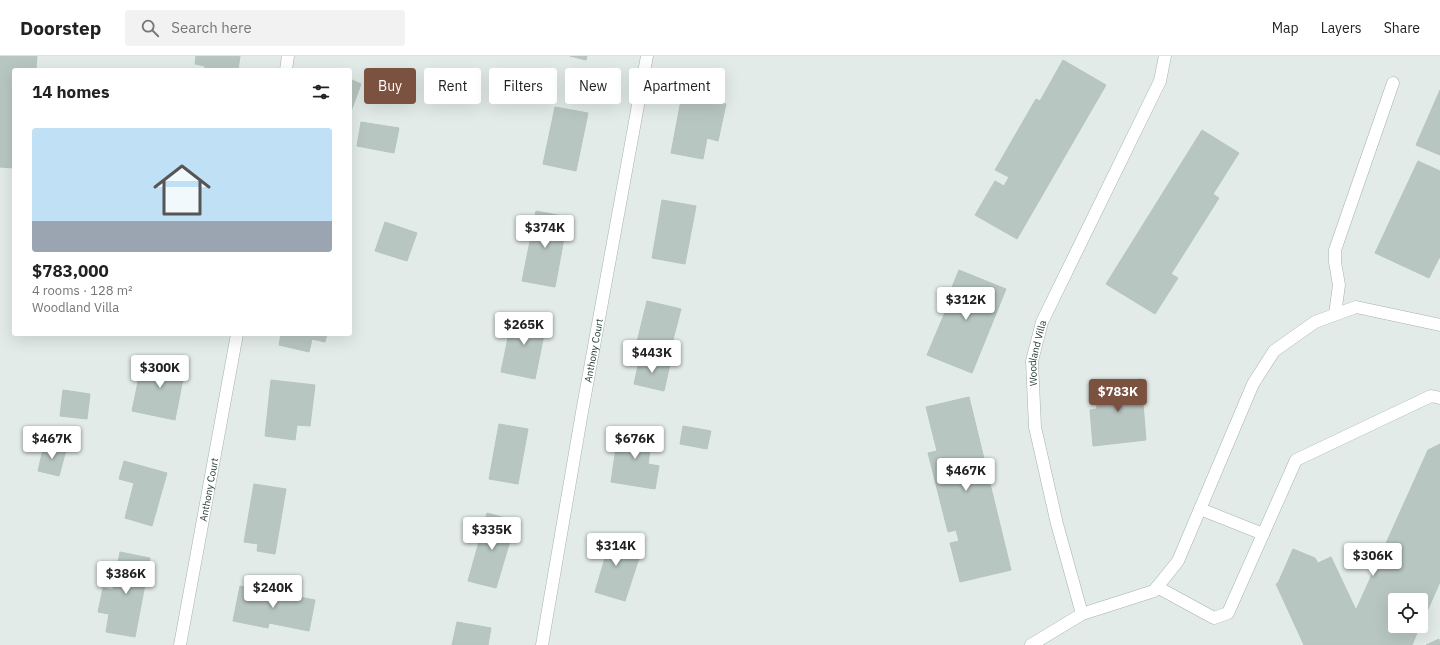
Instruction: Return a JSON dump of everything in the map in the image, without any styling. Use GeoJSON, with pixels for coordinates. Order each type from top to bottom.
{"type":"FeatureCollection","features":[{"type":"Feature","properties":{"kind":"street"},"geometry":{"type":"LineString","coordinates":[[286,68],[288,56]]}},
{"type":"Feature","properties":{"kind":"street","name":"Anthony Court"},"geometry":{"type":"LineString","coordinates":[[542,645],[582,412],[647,56]]}},
{"type":"Feature","properties":{"kind":"street","name":"Woodland Villa"},"geometry":{"type":"LineString","coordinates":[[1082,614],[1057,524],[1035,427],[1032,361],[1042,322],[1160,80],[1165,56]]}},
{"type":"Feature","properties":{"kind":"street"},"geometry":{"type":"LineString","coordinates":[[1335,314],[1339,285],[1335,262],[1335,250],[1393,83]]}},
{"type":"Feature","properties":{"kind":"street"},"geometry":{"type":"LineString","coordinates":[[1031,645],[1082,614],[1154,591],[1178,561],[1253,384],[1274,351],[1315,322],[1356,306],[1440,325]]}},
{"type":"Feature","properties":{"kind":"street","name":"Anthony Court"},"geometry":{"type":"LineString","coordinates":[[180,645],[237,336]]}},
{"type":"Feature","properties":{"kind":"street"},"geometry":{"type":"LineString","coordinates":[[1157,587],[1214,618],[1228,613],[1296,460],[1431,396],[1440,398]]}},
{"type":"Feature","properties":{"kind":"street"},"geometry":{"type":"LineString","coordinates":[[1200,509],[1263,534]]}},
{"type":"Feature","properties":{"kind":"building"},"geometry":{"type":"Polygon","coordinates":[[[0,56],[37,56],[36,68],[12,68],[12,168],[0,167],[0,56]]]}},
{"type":"Feature","properties":{"kind":"building"},"geometry":{"type":"Polygon","coordinates":[[[196,56],[240,56],[238,68],[204,68],[205,66],[195,64],[196,56]]]}},
{"type":"Feature","properties":{"kind":"building"},"geometry":{"type":"Polygon","coordinates":[[[570,56],[587,56],[586,60],[570,56]]]}},
{"type":"Feature","properties":{"kind":"building"},"geometry":{"type":"Polygon","coordinates":[[[1063,60],[1106,85],[1017,239],[975,215],[995,181],[1004,186],[1009,177],[995,170],[1036,99],[1040,101],[1063,60]]]}},
{"type":"Feature","properties":{"kind":"building"},"geometry":{"type":"Polygon","coordinates":[[[352,80],[361,84],[352,109],[352,80]]]}},
{"type":"Feature","properties":{"kind":"building"},"geometry":{"type":"Polygon","coordinates":[[[1440,90],[1440,155],[1416,145],[1440,90]]]}},
{"type":"Feature","properties":{"kind":"building"},"geometry":{"type":"Polygon","coordinates":[[[680,104],[726,104],[718,141],[707,138],[703,159],[671,153],[680,104]]]}},
{"type":"Feature","properties":{"kind":"building"},"geometry":{"type":"Polygon","coordinates":[[[555,107],[588,113],[576,171],[543,164],[555,107]]]}},
{"type":"Feature","properties":{"kind":"building"},"geometry":{"type":"Polygon","coordinates":[[[361,122],[399,128],[394,153],[357,146],[361,122]]]}},
{"type":"Feature","properties":{"kind":"building"},"geometry":{"type":"Polygon","coordinates":[[[1202,130],[1239,153],[1213,194],[1219,198],[1171,274],[1178,278],[1155,314],[1106,284],[1202,130]]]}},
{"type":"Feature","properties":{"kind":"building"},"geometry":{"type":"Polygon","coordinates":[[[1418,161],[1440,171],[1440,258],[1429,278],[1375,253],[1418,161]]]}},
{"type":"Feature","properties":{"kind":"building"},"geometry":{"type":"Polygon","coordinates":[[[662,200],[696,206],[685,264],[652,258],[662,200]]]}},
{"type":"Feature","properties":{"kind":"building"},"geometry":{"type":"Polygon","coordinates":[[[536,211],[568,217],[555,287],[522,281],[536,211]]]}},
{"type":"Feature","properties":{"kind":"building"},"geometry":{"type":"Polygon","coordinates":[[[385,222],[417,233],[407,261],[375,251],[385,222]]]}},
{"type":"Feature","properties":{"kind":"building"},"geometry":{"type":"Polygon","coordinates":[[[959,270],[1006,289],[972,373],[927,355],[946,310],[943,309],[959,270]]]}},
{"type":"Feature","properties":{"kind":"building"},"geometry":{"type":"Polygon","coordinates":[[[647,301],[681,309],[670,351],[637,342],[647,301]]]}},
{"type":"Feature","properties":{"kind":"building"},"geometry":{"type":"Polygon","coordinates":[[[513,313],[547,320],[535,379],[501,372],[513,313]]]}},
{"type":"Feature","properties":{"kind":"building"},"geometry":{"type":"Polygon","coordinates":[[[281,336],[326,336],[325,342],[312,339],[309,352],[279,345],[281,336]]]}},
{"type":"Feature","properties":{"kind":"building"},"geometry":{"type":"Polygon","coordinates":[[[152,356],[186,363],[175,420],[132,411],[139,377],[148,379],[152,356]]]}},
{"type":"Feature","properties":{"kind":"building"},"geometry":{"type":"Polygon","coordinates":[[[640,357],[670,364],[664,391],[634,384],[640,357]]]}},
{"type":"Feature","properties":{"kind":"building"},"geometry":{"type":"Polygon","coordinates":[[[1141,379],[1146,440],[1093,446],[1090,410],[1097,409],[1095,384],[1141,379]]]}},
{"type":"Feature","properties":{"kind":"building"},"geometry":{"type":"Polygon","coordinates":[[[271,380],[315,385],[310,426],[297,425],[295,440],[265,436],[271,380]]]}},
{"type":"Feature","properties":{"kind":"building"},"geometry":{"type":"Polygon","coordinates":[[[63,390],[90,394],[87,419],[60,416],[63,390]]]}},
{"type":"Feature","properties":{"kind":"building"},"geometry":{"type":"Polygon","coordinates":[[[969,397],[1011,570],[960,582],[950,543],[959,541],[956,530],[948,532],[928,453],[937,451],[926,407],[969,397]]]}},
{"type":"Feature","properties":{"kind":"building"},"geometry":{"type":"Polygon","coordinates":[[[499,424],[528,429],[518,484],[489,479],[499,424]]]}},
{"type":"Feature","properties":{"kind":"building"},"geometry":{"type":"Polygon","coordinates":[[[683,426],[711,431],[707,449],[680,444],[683,426]]]}},
{"type":"Feature","properties":{"kind":"building"},"geometry":{"type":"Polygon","coordinates":[[[624,427],[653,431],[648,464],[659,466],[655,489],[611,482],[616,448],[621,448],[624,427]]]}},
{"type":"Feature","properties":{"kind":"building"},"geometry":{"type":"Polygon","coordinates":[[[1440,444],[1440,582],[1428,609],[1428,593],[1388,593],[1388,633],[1417,633],[1412,645],[1304,645],[1276,584],[1278,583],[1293,549],[1315,558],[1318,563],[1331,557],[1356,610],[1428,450],[1440,444]]]}},
{"type":"Feature","properties":{"kind":"building"},"geometry":{"type":"Polygon","coordinates":[[[44,445],[66,450],[59,476],[38,471],[44,445]]]}},
{"type":"Feature","properties":{"kind":"building"},"geometry":{"type":"Polygon","coordinates":[[[124,461],[167,473],[152,526],[125,518],[134,483],[119,479],[124,461]]]}},
{"type":"Feature","properties":{"kind":"building"},"geometry":{"type":"Polygon","coordinates":[[[254,484],[286,489],[275,554],[257,551],[258,544],[244,542],[254,484]]]}},
{"type":"Feature","properties":{"kind":"building"},"geometry":{"type":"Polygon","coordinates":[[[487,513],[516,521],[496,588],[468,581],[487,513]]]}},
{"type":"Feature","properties":{"kind":"building"},"geometry":{"type":"Polygon","coordinates":[[[599,536],[642,549],[625,601],[595,592],[605,558],[593,554],[599,536]]]}},
{"type":"Feature","properties":{"kind":"building"},"geometry":{"type":"Polygon","coordinates":[[[120,552],[150,558],[135,637],[106,632],[109,614],[98,612],[103,588],[113,590],[120,552]]]}},
{"type":"Feature","properties":{"kind":"building"},"geometry":{"type":"Polygon","coordinates":[[[240,586],[315,600],[309,631],[269,623],[268,628],[233,621],[240,586]]]}},
{"type":"Feature","properties":{"kind":"building"},"geometry":{"type":"Polygon","coordinates":[[[457,622],[491,628],[488,645],[452,645],[457,622]]]}},
{"type":"Feature","properties":{"kind":"building"},"geometry":{"type":"Polygon","coordinates":[[[1439,639],[1440,645],[1426,645],[1439,639]]]}}]}
